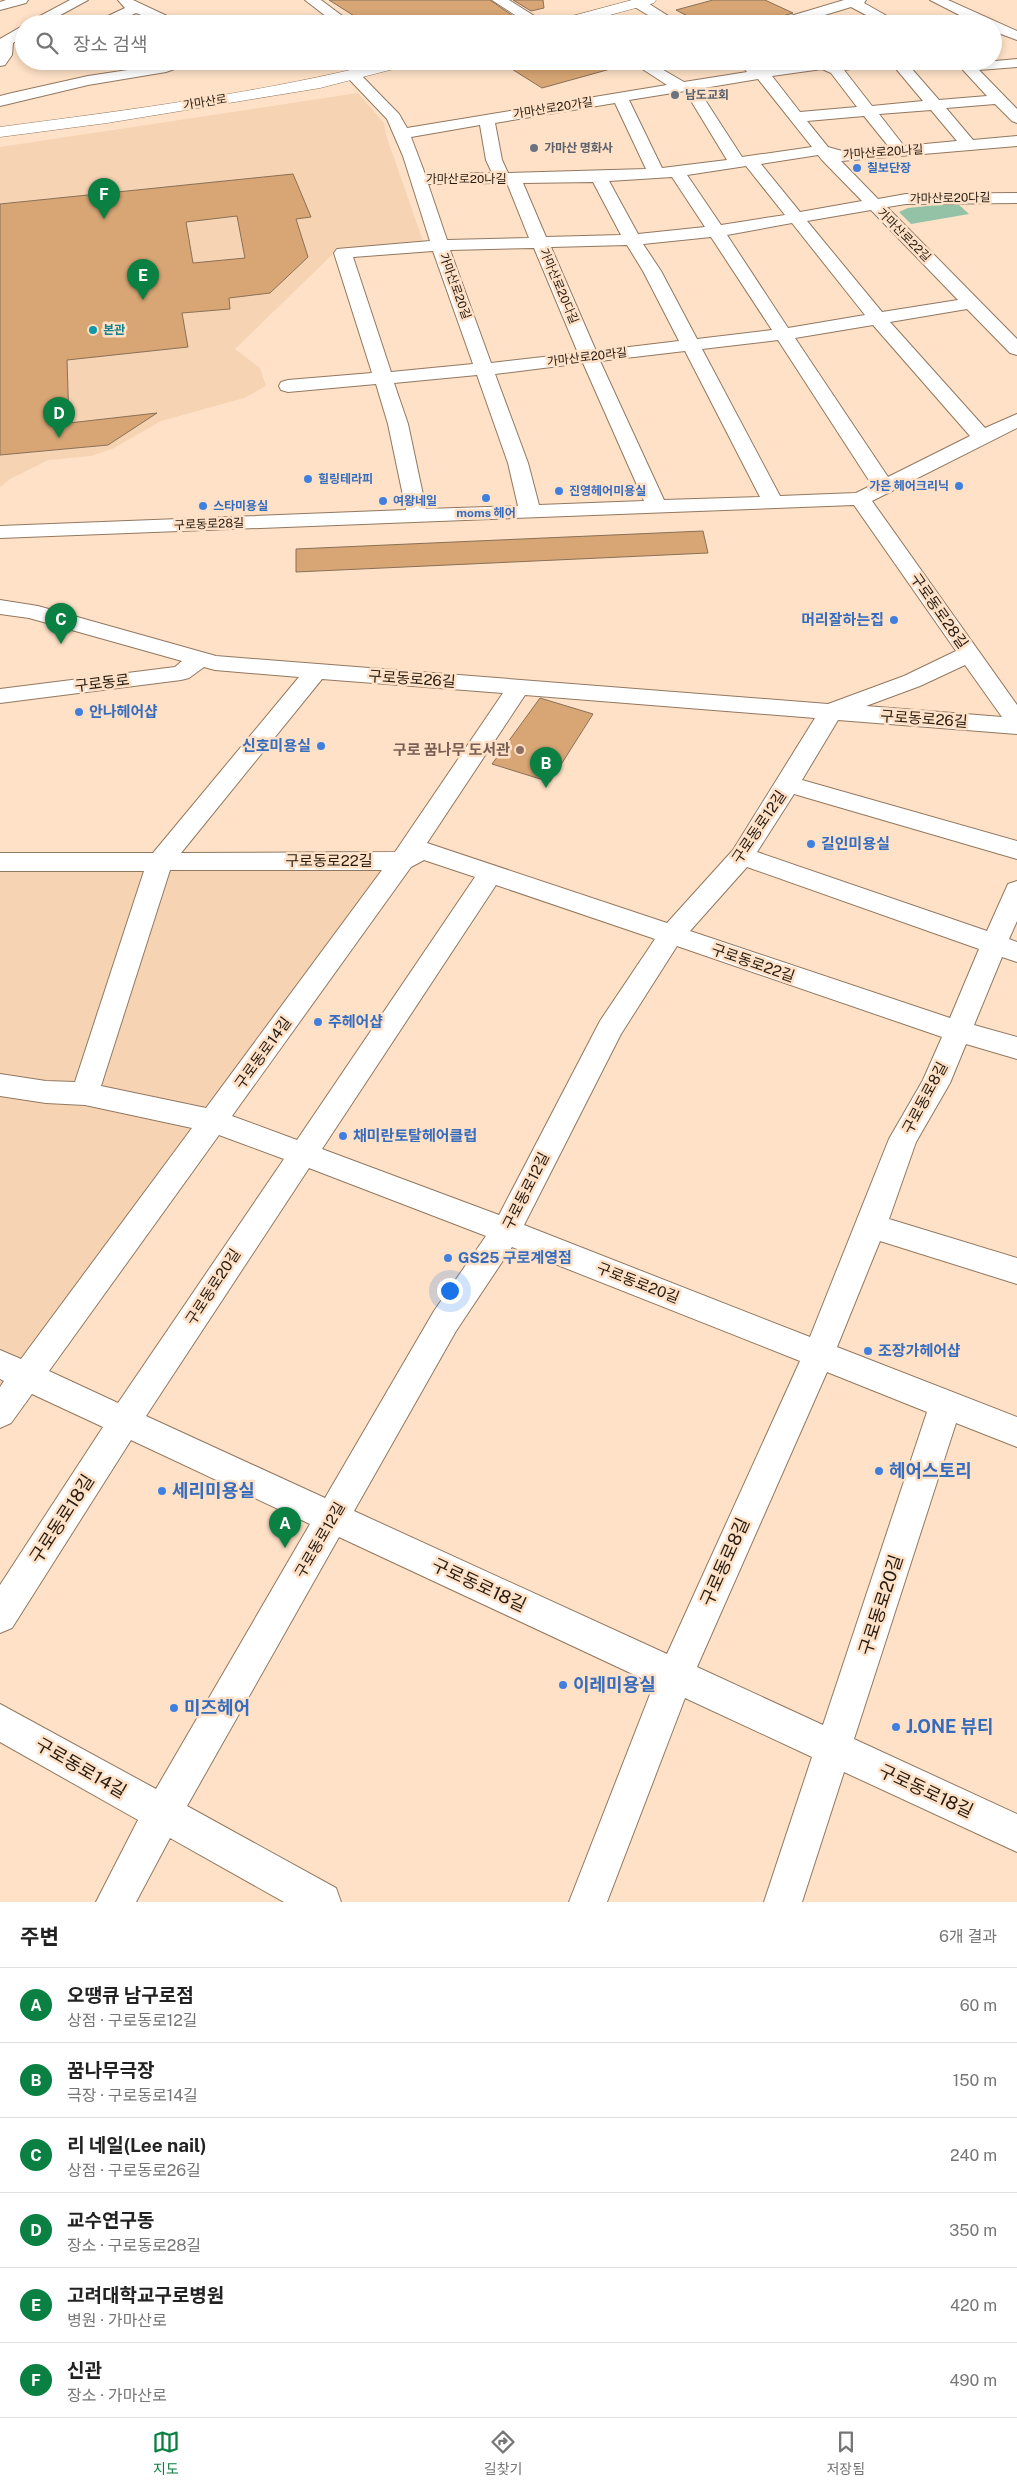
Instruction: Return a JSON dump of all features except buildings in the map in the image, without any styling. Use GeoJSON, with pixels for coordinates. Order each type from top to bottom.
{"type":"FeatureCollection","features":[{"type":"Feature","properties":{"kind":"main road"},"geometry":{"type":"LineString","coordinates":[[596,15],[644,2]]}},
{"type":"Feature","properties":{"kind":"main road","name":"가마산로"},"geometry":{"type":"LineString","coordinates":[[0,132],[136,113],[320,83],[352,70]]}},
{"type":"Feature","properties":{"kind":"street"},"geometry":{"type":"LineString","coordinates":[[0,6],[21,0]]}},
{"type":"Feature","properties":{"kind":"street"},"geometry":{"type":"LineString","coordinates":[[50,15],[81,0]]}},
{"type":"Feature","properties":{"kind":"street"},"geometry":{"type":"LineString","coordinates":[[312,0],[333,15]]}},
{"type":"Feature","properties":{"kind":"street"},"geometry":{"type":"LineString","coordinates":[[499,0],[525,15]]}},
{"type":"Feature","properties":{"kind":"street"},"geometry":{"type":"LineString","coordinates":[[937,0],[970,15]]}},
{"type":"Feature","properties":{"kind":"street"},"geometry":{"type":"LineString","coordinates":[[810,15],[855,1],[879,15]]}},
{"type":"Feature","properties":{"kind":"street"},"geometry":{"type":"LineString","coordinates":[[644,2],[662,15]]}},
{"type":"Feature","properties":{"kind":"street"},"geometry":{"type":"LineString","coordinates":[[112,15],[130,4],[156,15]]}},
{"type":"Feature","properties":{"kind":"street"},"geometry":{"type":"LineString","coordinates":[[1002,30],[1017,36]]}},
{"type":"Feature","properties":{"kind":"street"},"geometry":{"type":"LineString","coordinates":[[0,62],[4,55],[6,41],[12,34]]}},
{"type":"Feature","properties":{"kind":"street"},"geometry":{"type":"LineString","coordinates":[[1002,67],[1017,62]]}},
{"type":"Feature","properties":{"kind":"street"},"geometry":{"type":"LineString","coordinates":[[95,70],[107,77]]}},
{"type":"Feature","properties":{"kind":"street"},"geometry":{"type":"LineString","coordinates":[[0,101],[107,77],[152,70]]}},
{"type":"Feature","properties":{"kind":"street","name":"가마산로20길"},"geometry":{"type":"LineString","coordinates":[[352,70],[394,117],[401,134],[486,369],[518,463],[530,512]]}},
{"type":"Feature","properties":{"kind":"street"},"geometry":{"type":"LineString","coordinates":[[654,70],[685,86],[743,162],[795,219],[878,319],[982,437]]}},
{"type":"Feature","properties":{"kind":"street","name":"가마산로22길"},"geometry":{"type":"LineString","coordinates":[[756,70],[762,74],[822,150],[1017,349]]}},
{"type":"Feature","properties":{"kind":"street","name":"가마산로20가길"},"geometry":{"type":"LineString","coordinates":[[401,134],[785,70]]}},
{"type":"Feature","properties":{"kind":"street"},"geometry":{"type":"LineString","coordinates":[[836,70],[900,151]]}},
{"type":"Feature","properties":{"kind":"street"},"geometry":{"type":"LineString","coordinates":[[905,70],[969,145]]}},
{"type":"Feature","properties":{"kind":"street"},"geometry":{"type":"LineString","coordinates":[[971,70],[1001,99],[1017,118]]}},
{"type":"Feature","properties":{"kind":"street"},"geometry":{"type":"LineString","coordinates":[[988,70],[1009,80]]}},
{"type":"Feature","properties":{"kind":"street"},"geometry":{"type":"LineString","coordinates":[[620,97],[656,173]]}},
{"type":"Feature","properties":{"kind":"street"},"geometry":{"type":"LineString","coordinates":[[796,116],[1001,99]]}},
{"type":"Feature","properties":{"kind":"street"},"geometry":{"type":"LineString","coordinates":[[486,120],[494,160],[507,179]]}},
{"type":"Feature","properties":{"kind":"street","name":"가마산로20나길"},"geometry":{"type":"LineString","coordinates":[[419,180],[599,177],[676,172],[822,150],[841,156],[1017,141]]}},
{"type":"Feature","properties":{"kind":"street"},"geometry":{"type":"LineString","coordinates":[[676,172],[718,231],[884,487]]}},
{"type":"Feature","properties":{"kind":"street"},"geometry":{"type":"LineString","coordinates":[[599,177],[632,240],[652,271],[689,346],[773,502]]}},
{"type":"Feature","properties":{"kind":"street","name":"가마산로20나길"},"geometry":{"type":"LineString","coordinates":[[507,179],[541,242]]}},
{"type":"Feature","properties":{"kind":"street","name":"가마산로20다길"},"geometry":{"type":"LineString","coordinates":[[440,245],[632,240],[718,231],[875,206],[906,199],[1017,198]]}},
{"type":"Feature","properties":{"kind":"street","name":"가마산로20다길"},"geometry":{"type":"LineString","coordinates":[[541,242],[589,357]]}},
{"type":"Feature","properties":{"kind":"street"},"geometry":{"type":"LineString","coordinates":[[417,516],[398,424],[343,253],[440,245]]}},
{"type":"Feature","properties":{"kind":"street","name":"가마산로20라길"},"geometry":{"type":"LineString","coordinates":[[288,386],[486,369],[689,346],[785,334],[970,303]]}},
{"type":"Feature","properties":{"kind":"street"},"geometry":{"type":"LineString","coordinates":[[589,357],[657,507]]}},
{"type":"Feature","properties":{"kind":"street","name":"구로동로28길"},"geometry":{"type":"LineString","coordinates":[[0,532],[860,499],[1017,420]]}},
{"type":"Feature","properties":{"kind":"street","name":"구로동로28길"},"geometry":{"type":"LineString","coordinates":[[860,499],[1017,724]]}},
{"type":"Feature","properties":{"kind":"street","name":"구로동로26길"},"geometry":{"type":"LineString","coordinates":[[0,607],[30,611],[215,664],[1017,724]]}},
{"type":"Feature","properties":{"kind":"street","name":"구로동로26길"},"geometry":{"type":"LineString","coordinates":[[831,711],[912,681],[969,654]]}},
{"type":"Feature","properties":{"kind":"street","name":"구로동로"},"geometry":{"type":"LineString","coordinates":[[0,696],[181,673],[200,659]]}},
{"type":"Feature","properties":{"kind":"street"},"geometry":{"type":"LineString","coordinates":[[85,1094],[160,862],[316,671]]}},
{"type":"Feature","properties":{"kind":"street","name":"구로동로14길"},"geometry":{"type":"LineString","coordinates":[[0,1413],[13,1370],[214,1121],[402,861],[519,687]]}},
{"type":"Feature","properties":{"kind":"street","name":"구로동로12길"},"geometry":{"type":"LineString","coordinates":[[115,1902],[162,1814],[446,1321],[506,1231],[610,1028],[672,935],[742,856],[788,784],[831,711]]}},
{"type":"Feature","properties":{"kind":"street"},"geometry":{"type":"LineString","coordinates":[[788,784],[1017,850]]}},
{"type":"Feature","properties":{"kind":"street","name":"구로동로22길"},"geometry":{"type":"LineString","coordinates":[[0,862],[402,861],[422,850],[956,1031],[1017,1048]]}},
{"type":"Feature","properties":{"kind":"street"},"geometry":{"type":"LineString","coordinates":[[742,856],[1006,948]]}},
{"type":"Feature","properties":{"kind":"street"},"geometry":{"type":"LineString","coordinates":[[302,1152],[491,873]]}},
{"type":"Feature","properties":{"kind":"street","name":"구로동로8길"},"geometry":{"type":"LineString","coordinates":[[588,1902],[675,1676],[819,1354],[871,1226],[903,1139],[936,1083],[956,1031],[1006,948],[1017,890]]}},
{"type":"Feature","properties":{"kind":"street","name":"구로동로20길"},"geometry":{"type":"LineString","coordinates":[[0,1085],[46,1092],[85,1094],[214,1121],[302,1152],[506,1231],[1017,1432]]}},
{"type":"Feature","properties":{"kind":"street","name":"구로동로20길"},"geometry":{"type":"LineString","coordinates":[[124,1422],[302,1152]]}},
{"type":"Feature","properties":{"kind":"street"},"geometry":{"type":"LineString","coordinates":[[871,1226],[1017,1271]]}},
{"type":"Feature","properties":{"kind":"street","name":"구로동로18길"},"geometry":{"type":"LineString","coordinates":[[13,1370],[1017,1833]]}},
{"type":"Feature","properties":{"kind":"street","name":"구로동로20길"},"geometry":{"type":"LineString","coordinates":[[835,1749],[946,1404]]}},
{"type":"Feature","properties":{"kind":"street","name":"구로동로18길"},"geometry":{"type":"LineString","coordinates":[[0,1616],[124,1422]]}},
{"type":"Feature","properties":{"kind":"street","name":"구로동로14길"},"geometry":{"type":"LineString","coordinates":[[0,1722],[162,1814]]}},
{"type":"Feature","properties":{"kind":"street"},"geometry":{"type":"LineString","coordinates":[[783,1902],[835,1749]]}},
{"type":"Feature","properties":{"kind":"street"},"geometry":{"type":"LineString","coordinates":[[162,1814],[322,1902]]}},
{"type":"Feature","properties":{"kind":"shaded area"},"geometry":{"type":"Polygon","coordinates":[[[358,93],[384,123],[386,135],[423,241],[338,249],[235,349],[260,368],[266,386],[244,398],[161,421],[112,449],[91,456],[48,460],[10,479],[0,487],[0,147],[358,93]]]}},
{"type":"Feature","properties":{"kind":"shaded area"},"geometry":{"type":"Polygon","coordinates":[[[402,861],[0,1419],[0,862],[402,861]]]}},
{"type":"Feature","properties":{"kind":"green space"},"geometry":{"type":"Polygon","coordinates":[[[957,203],[969,214],[911,224],[899,212],[908,208],[957,203]]]}},
{"type":"Feature","properties":{"kind":"place","name":"남도교회"},"geometry":{"type":"Point","coordinates":[675,95]}},
{"type":"Feature","properties":{"kind":"place","name":"가마산 명화사"},"geometry":{"type":"Point","coordinates":[534,148]}},
{"type":"Feature","properties":{"kind":"place","name":"칠보단장"},"geometry":{"type":"Point","coordinates":[857,168]}},
{"type":"Feature","properties":{"kind":"place","name":"신관"},"geometry":{"type":"Point","coordinates":[104,219]}},
{"type":"Feature","properties":{"kind":"place","name":"고려대학교구로병원"},"geometry":{"type":"Point","coordinates":[143,300]}},
{"type":"Feature","properties":{"kind":"place","name":"본관"},"geometry":{"type":"Point","coordinates":[93,330]}},
{"type":"Feature","properties":{"kind":"place","name":"교수연구동"},"geometry":{"type":"Point","coordinates":[59,438]}},
{"type":"Feature","properties":{"kind":"place","name":"힐링테라피"},"geometry":{"type":"Point","coordinates":[308,479]}},
{"type":"Feature","properties":{"kind":"place","name":"가은 헤어크리닉"},"geometry":{"type":"Point","coordinates":[959,486]}},
{"type":"Feature","properties":{"kind":"place","name":"진영헤어미용실"},"geometry":{"type":"Point","coordinates":[559,491]}},
{"type":"Feature","properties":{"kind":"place","name":"moms 헤어"},"geometry":{"type":"Point","coordinates":[486,498]}},
{"type":"Feature","properties":{"kind":"place","name":"여왕네일"},"geometry":{"type":"Point","coordinates":[383,501]}},
{"type":"Feature","properties":{"kind":"place","name":"스타미용실"},"geometry":{"type":"Point","coordinates":[203,506]}},
{"type":"Feature","properties":{"kind":"place","name":"머리잘하는집"},"geometry":{"type":"Point","coordinates":[894,620]}},
{"type":"Feature","properties":{"kind":"place","name":"리 네일(Lee nail)"},"geometry":{"type":"Point","coordinates":[61,644]}},
{"type":"Feature","properties":{"kind":"place","name":"안나헤어샵"},"geometry":{"type":"Point","coordinates":[79,712]}},
{"type":"Feature","properties":{"kind":"place","name":"신호미용실"},"geometry":{"type":"Point","coordinates":[321,746]}},
{"type":"Feature","properties":{"kind":"place","name":"구로 꿈나무 도서관"},"geometry":{"type":"Point","coordinates":[520,750]}},
{"type":"Feature","properties":{"kind":"place","name":"꿈나무극장"},"geometry":{"type":"Point","coordinates":[546,788]}},
{"type":"Feature","properties":{"kind":"place","name":"길인미용실"},"geometry":{"type":"Point","coordinates":[811,844]}},
{"type":"Feature","properties":{"kind":"place","name":"주헤어샵"},"geometry":{"type":"Point","coordinates":[318,1022]}},
{"type":"Feature","properties":{"kind":"place","name":"채미란토탈헤어클럽"},"geometry":{"type":"Point","coordinates":[343,1136]}},
{"type":"Feature","properties":{"kind":"place","name":"GS25 구로계영점"},"geometry":{"type":"Point","coordinates":[448,1258]}},
{"type":"Feature","properties":{"kind":"place","name":"조장가헤어샵"},"geometry":{"type":"Point","coordinates":[868,1351]}},
{"type":"Feature","properties":{"kind":"place","name":"헤어스토리"},"geometry":{"type":"Point","coordinates":[879,1471]}},
{"type":"Feature","properties":{"kind":"place","name":"세리미용실"},"geometry":{"type":"Point","coordinates":[162,1491]}},
{"type":"Feature","properties":{"kind":"place","name":"오땡큐 남구로점"},"geometry":{"type":"Point","coordinates":[285,1548]}},
{"type":"Feature","properties":{"kind":"place","name":"이레미용실"},"geometry":{"type":"Point","coordinates":[563,1685]}},
{"type":"Feature","properties":{"kind":"place","name":"미즈헤어"},"geometry":{"type":"Point","coordinates":[174,1708]}},
{"type":"Feature","properties":{"kind":"place","name":"J.ONE 뷰티"},"geometry":{"type":"Point","coordinates":[896,1727]}}]}
